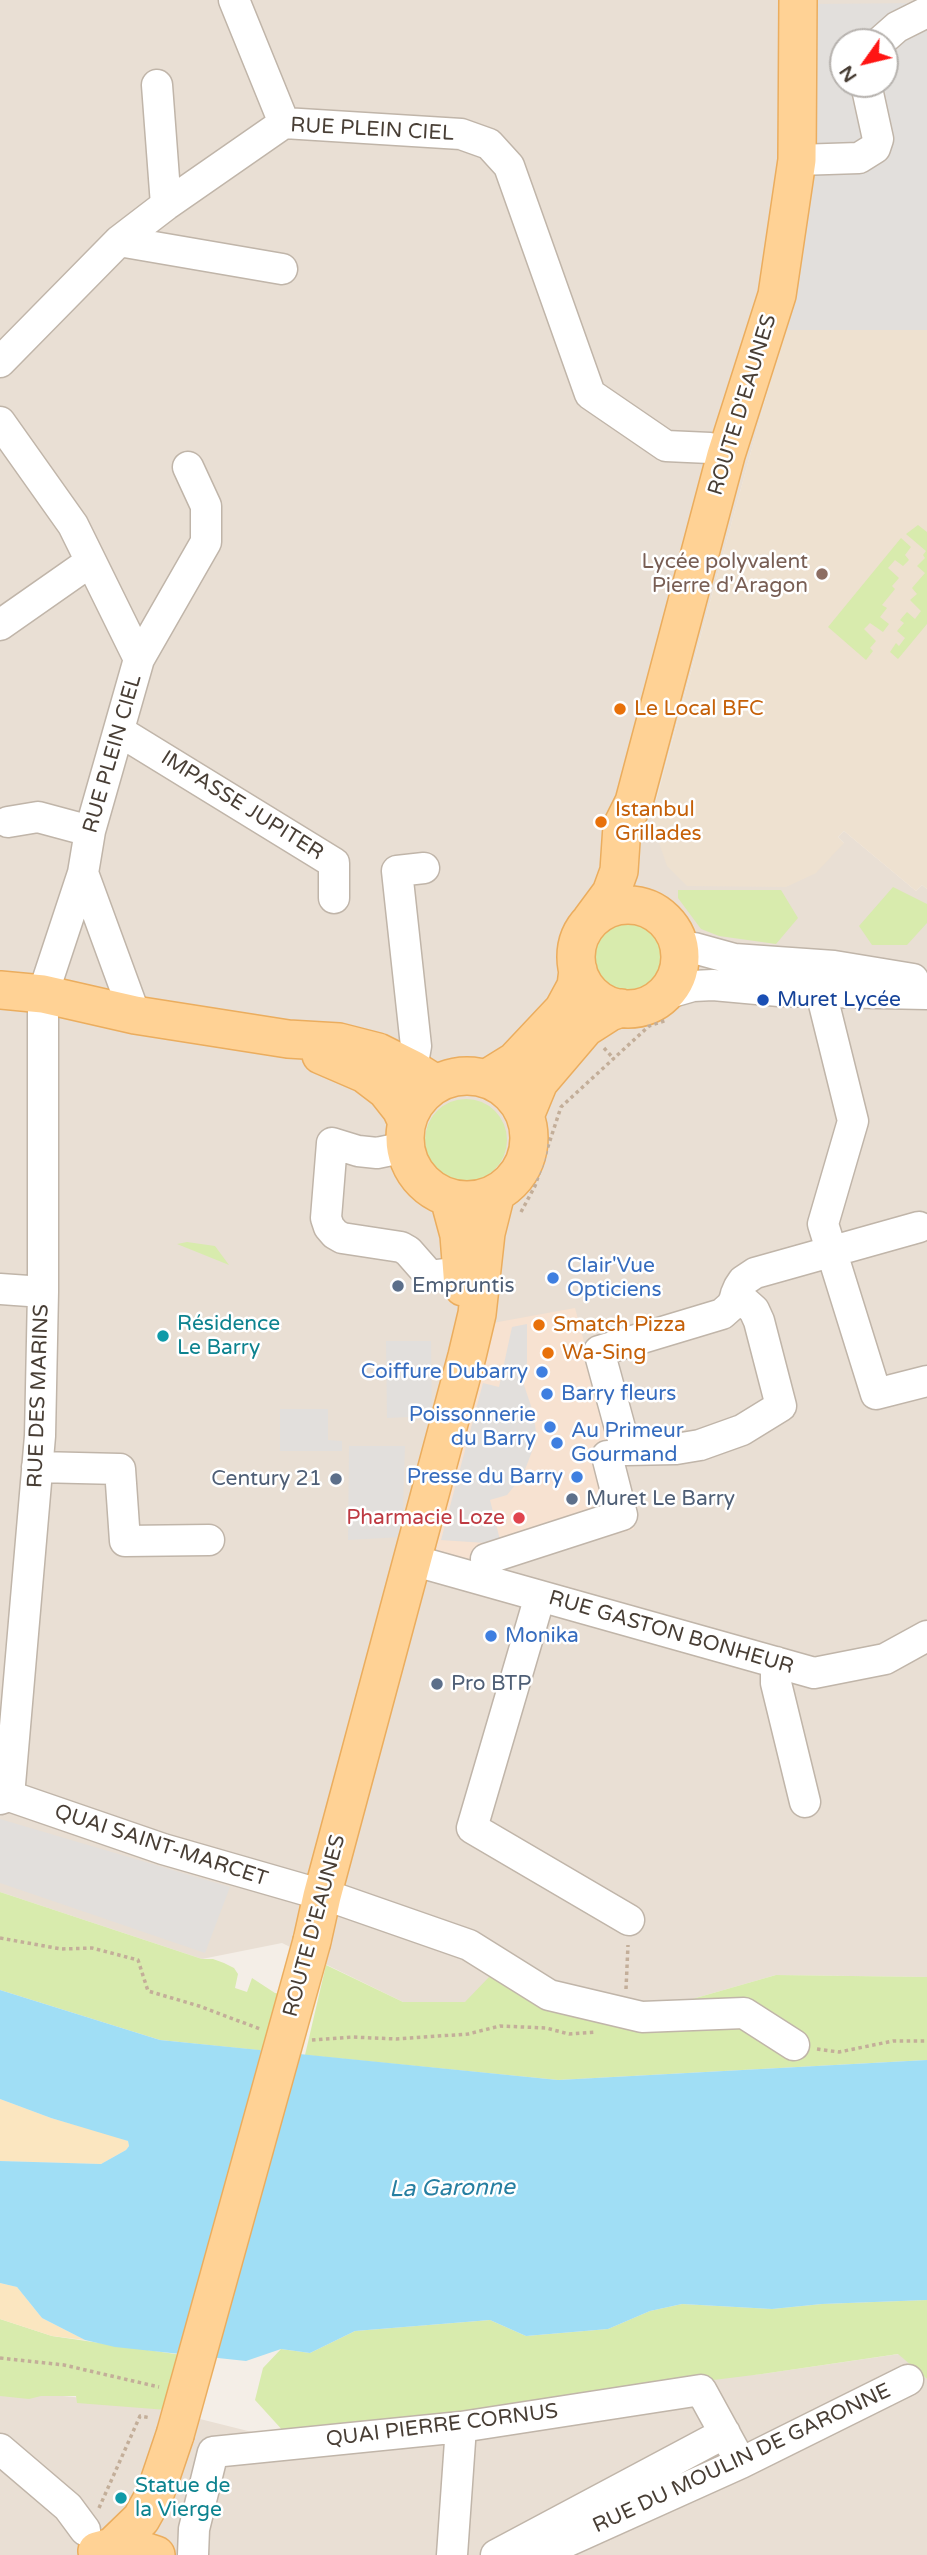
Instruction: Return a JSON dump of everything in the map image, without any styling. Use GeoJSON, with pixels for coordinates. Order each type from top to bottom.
{"type":"FeatureCollection","features":[{"type":"Feature","properties":{"kind":"main road","name":"ROUTE D'EAUNES"},"geometry":{"type":"LineString","coordinates":[[592,920],[611,893],[619,871],[622,826],[634,802],[726,455],[777,295],[797,160],[798,0]]}},
{"type":"Feature","properties":{"kind":"main road","name":"ROUTE D'EAUNES"},"geometry":{"type":"LineString","coordinates":[[634,802],[641,869],[672,935]]}},
{"type":"Feature","properties":{"kind":"main road"},"geometry":{"type":"LineString","coordinates":[[524,1116],[539,1082],[584,1028],[621,1008],[642,1007],[654,1002],[670,1005],[677,973],[672,935],[642,907],[628,905],[602,912],[592,920],[583,931],[576,957],[583,983],[591,994],[602,1002],[621,1008]]}},
{"type":"Feature","properties":{"kind":"main road"},"geometry":{"type":"LineString","coordinates":[[485,1079],[515,1061],[563,1010],[576,986],[578,970]]}},
{"type":"Feature","properties":{"kind":"main road"},"geometry":{"type":"LineString","coordinates":[[0,990],[43,995],[135,1015],[288,1039],[340,1042],[378,1052],[424,1076],[485,1079],[507,1091],[519,1106],[524,1116],[528,1138],[525,1160],[507,1205],[449,1198],[427,1185],[410,1161],[401,1109],[386,1090],[365,1074],[288,1039]]}},
{"type":"Feature","properties":{"kind":"main road"},"geometry":{"type":"LineString","coordinates":[[407,1135],[424,1076]]}},
{"type":"Feature","properties":{"kind":"main road","name":"ROUTE D'EAUNES"},"geometry":{"type":"LineString","coordinates":[[449,1198],[460,1235],[462,1312],[467,1356]]}},
{"type":"Feature","properties":{"kind":"main road","name":"ROUTE D'EAUNES"},"geometry":{"type":"LineString","coordinates":[[95,2545],[141,2519],[155,2494],[163,2426],[312,1941],[467,1356],[477,1314],[486,1233],[507,1205]]}},
{"type":"Feature","properties":{"kind":"main road","name":"ROUTE D'EAUNES"},"geometry":{"type":"LineString","coordinates":[[155,2494],[174,2549]]}},
{"type":"Feature","properties":{"kind":"main road"},"geometry":{"type":"LineString","coordinates":[[95,2545],[174,2549]]}},
{"type":"Feature","properties":{"kind":"street"},"geometry":{"type":"LineString","coordinates":[[234,0],[284,123]]}},
{"type":"Feature","properties":{"kind":"street"},"geometry":{"type":"LineString","coordinates":[[896,28],[927,12]]}},
{"type":"Feature","properties":{"kind":"street"},"geometry":{"type":"LineString","coordinates":[[157,85],[166,205]]}},
{"type":"Feature","properties":{"kind":"street"},"geometry":{"type":"LineString","coordinates":[[797,160],[848,160],[869,154],[878,139],[869,98]]}},
{"type":"Feature","properties":{"kind":"street","name":"RUE PLEIN CIEL"},"geometry":{"type":"LineString","coordinates":[[0,362],[119,241],[284,123],[461,134],[489,144],[509,166],[590,394],[666,446],[710,447],[726,455]]}},
{"type":"Feature","properties":{"kind":"street"},"geometry":{"type":"LineString","coordinates":[[119,241],[282,269]]}},
{"type":"Feature","properties":{"kind":"street","name":"RUE PLEIN CIEL"},"geometry":{"type":"LineString","coordinates":[[2,428],[73,525],[139,659],[90,831],[83,873],[43,995]]}},
{"type":"Feature","properties":{"kind":"street"},"geometry":{"type":"LineString","coordinates":[[139,659],[206,542],[206,506],[188,467]]}},
{"type":"Feature","properties":{"kind":"street"},"geometry":{"type":"LineString","coordinates":[[0,625],[90,562]]}},
{"type":"Feature","properties":{"kind":"street","name":"IMPASSE JUPITER"},"geometry":{"type":"LineString","coordinates":[[119,731],[334,863],[334,898]]}},
{"type":"Feature","properties":{"kind":"street"},"geometry":{"type":"LineString","coordinates":[[8,822],[38,817],[90,831]]}},
{"type":"Feature","properties":{"kind":"street"},"geometry":{"type":"LineString","coordinates":[[424,868],[397,871],[416,1045],[424,1076]]}},
{"type":"Feature","properties":{"kind":"street","name":"RUE PLEIN CIEL"},"geometry":{"type":"LineString","coordinates":[[83,873],[135,1015]]}},
{"type":"Feature","properties":{"kind":"street"},"geometry":{"type":"LineString","coordinates":[[672,935],[694,948],[734,960],[834,966],[927,981]]}},
{"type":"Feature","properties":{"kind":"street"},"geometry":{"type":"LineString","coordinates":[[670,1005],[694,986],[713,985],[779,991],[927,994]]}},
{"type":"Feature","properties":{"kind":"street"},"geometry":{"type":"LineString","coordinates":[[821,992],[853,1121],[823,1224],[876,1394],[927,1381]]}},
{"type":"Feature","properties":{"kind":"street","name":"RUE DES MARINS"},"geometry":{"type":"LineString","coordinates":[[5,1797],[37,1467],[43,1292],[43,995]]}},
{"type":"Feature","properties":{"kind":"street"},"geometry":{"type":"LineString","coordinates":[[407,1135],[377,1153],[358,1151],[332,1143],[326,1218],[329,1227],[342,1238],[401,1247],[408,1251],[430,1276],[463,1272]]}},
{"type":"Feature","properties":{"kind":"street"},"geometry":{"type":"LineString","coordinates":[[736,1294],[754,1310],[759,1321],[781,1406],[742,1430],[700,1445],[663,1450],[626,1450],[599,1351],[722,1314],[731,1306],[736,1294],[743,1281],[755,1273],[919,1227]]}},
{"type":"Feature","properties":{"kind":"street"},"geometry":{"type":"LineString","coordinates":[[0,1289],[43,1292]]}},
{"type":"Feature","properties":{"kind":"street"},"geometry":{"type":"LineString","coordinates":[[486,1559],[622,1515],[607,1456]]}},
{"type":"Feature","properties":{"kind":"street"},"geometry":{"type":"LineString","coordinates":[[37,1467],[120,1469],[125,1541],[209,1540]]}},
{"type":"Feature","properties":{"kind":"street","name":"RUE GASTON BONHEUR"},"geometry":{"type":"LineString","coordinates":[[412,1560],[814,1673],[885,1659],[927,1636]]}},
{"type":"Feature","properties":{"kind":"street"},"geometry":{"type":"LineString","coordinates":[[540,1596],[472,1828],[629,1920]]}},
{"type":"Feature","properties":{"kind":"street"},"geometry":{"type":"LineString","coordinates":[[776,1662],[776,1683],[805,1802]]}},
{"type":"Feature","properties":{"kind":"street","name":"QUAI SAINT-MARCET"},"geometry":{"type":"LineString","coordinates":[[5,1797],[469,1945],[549,1995],[616,2022],[642,2017],[744,2013],[794,2045]]}},
{"type":"Feature","properties":{"kind":"street","name":"RUE DU MOULIN DE GARONNE"},"geometry":{"type":"LineString","coordinates":[[537,2555],[741,2463],[908,2380]]}},
{"type":"Feature","properties":{"kind":"street","name":"QUAI PIERRE CORNUS"},"geometry":{"type":"LineString","coordinates":[[174,2549],[213,2452],[461,2427],[701,2390],[725,2433]]}},
{"type":"Feature","properties":{"kind":"street"},"geometry":{"type":"LineString","coordinates":[[452,2555],[461,2427]]}},
{"type":"Feature","properties":{"kind":"street"},"geometry":{"type":"LineString","coordinates":[[496,2555],[725,2433],[741,2463]]}},
{"type":"Feature","properties":{"kind":"street"},"geometry":{"type":"LineString","coordinates":[[0,2449],[68,2507],[95,2545]]}},
{"type":"Feature","properties":{"kind":"path"},"geometry":{"type":"LineString","coordinates":[[507,1205],[535,1186],[561,1107],[670,1005]]}},
{"type":"Feature","properties":{"kind":"path"},"geometry":{"type":"LineString","coordinates":[[303,2038],[315,2041],[352,2037],[419,2038],[468,2034],[500,2026],[545,2028],[569,2034],[616,2022],[629,1920]]}},
{"type":"Feature","properties":{"kind":"path"},"geometry":{"type":"LineString","coordinates":[[0,1938],[61,1949],[92,1948],[138,1960],[148,1991],[265,2030]]}},
{"type":"Feature","properties":{"kind":"path"},"geometry":{"type":"LineString","coordinates":[[794,2045],[839,2052],[893,2041],[927,2041]]}},
{"type":"Feature","properties":{"kind":"path"},"geometry":{"type":"LineString","coordinates":[[0,2358],[64,2365],[167,2389]]}},
{"type":"Feature","properties":{"kind":"path"},"geometry":{"type":"LineString","coordinates":[[95,2545],[104,2499],[140,2416],[163,2426]]}},
{"type":"Feature","properties":{"kind":"shaded area"},"geometry":{"type":"Polygon","coordinates":[[[0,0],[927,0],[927,330],[784,331],[651,818],[844,843],[838,837],[844,831],[916,891],[922,885],[927,889],[927,1977],[776,1975],[626,2018],[465,2002],[403,2002],[282,1943],[202,1959],[0,1892],[0,0]]]}},
{"type":"Feature","properties":{"kind":"shaded area"},"geometry":{"type":"Polygon","coordinates":[[[927,3],[927,330],[784,330],[810,4],[927,3]]]}},
{"type":"Feature","properties":{"kind":"shaded area","name":"Lycée polyvalent Pierre d'Aragon"},"geometry":{"type":"Polygon","coordinates":[[[784,330],[927,330],[927,889],[922,885],[916,891],[844,831],[838,837],[844,843],[816,873],[786,887],[687,886],[667,866],[651,819],[784,330]]]}},
{"type":"Feature","properties":{"kind":"shaded area"},"geometry":{"type":"Polygon","coordinates":[[[575,1308],[634,1529],[488,1572],[422,1549],[487,1324],[575,1308]]]}},
{"type":"Feature","properties":{"kind":"shaded area"},"geometry":{"type":"Polygon","coordinates":[[[527,1324],[527,1362],[523,1382],[533,1412],[537,1438],[523,1475],[507,1495],[490,1500],[501,1544],[441,1540],[483,1383],[499,1387],[512,1327],[527,1324]]]}},
{"type":"Feature","properties":{"kind":"shaded area"},"geometry":{"type":"Polygon","coordinates":[[[386,1341],[431,1341],[432,1416],[387,1418],[386,1341]]]}},
{"type":"Feature","properties":{"kind":"shaded area"},"geometry":{"type":"Polygon","coordinates":[[[280,1409],[328,1409],[328,1440],[342,1441],[342,1451],[280,1451],[280,1409]]]}},
{"type":"Feature","properties":{"kind":"shaded area"},"geometry":{"type":"Polygon","coordinates":[[[349,1446],[405,1446],[402,1537],[348,1540],[349,1446]]]}},
{"type":"Feature","properties":{"kind":"shaded area"},"geometry":{"type":"Polygon","coordinates":[[[0,1819],[230,1887],[205,1953],[0,1883],[0,1819]]]}},
{"type":"Feature","properties":{"kind":"shaded area"},"geometry":{"type":"Polygon","coordinates":[[[899,2354],[927,2379],[927,2555],[0,2555],[0,2390],[136,2403],[268,2436],[542,2392],[762,2374],[899,2354]]]}},
{"type":"Feature","properties":{"kind":"green space"},"geometry":{"type":"Polygon","coordinates":[[[918,525],[927,532],[927,624],[898,659],[890,652],[896,643],[899,646],[905,638],[897,631],[904,623],[900,620],[907,612],[915,619],[921,611],[910,600],[917,594],[912,588],[925,573],[917,566],[925,558],[923,555],[926,551],[906,534],[918,525]]]}},
{"type":"Feature","properties":{"kind":"green space"},"geometry":{"type":"Polygon","coordinates":[[[901,538],[911,547],[905,555],[909,560],[903,566],[895,560],[888,568],[899,578],[892,586],[895,589],[882,605],[887,608],[880,617],[889,624],[883,632],[870,623],[864,629],[876,641],[866,660],[828,627],[901,538]]]}},
{"type":"Feature","properties":{"kind":"green space"},"geometry":{"type":"Polygon","coordinates":[[[893,887],[927,904],[927,923],[907,945],[872,945],[859,926],[893,887]]]}},
{"type":"Feature","properties":{"kind":"green space"},"geometry":{"type":"Polygon","coordinates":[[[678,890],[781,890],[798,918],[776,944],[719,936],[701,929],[678,898],[678,890]]]}},
{"type":"Feature","properties":{"kind":"green space"},"geometry":{"type":"Polygon","coordinates":[[[630,922],[655,932],[665,957],[655,982],[630,992],[605,982],[595,957],[605,932],[630,922]]]}},
{"type":"Feature","properties":{"kind":"green space"},"geometry":{"type":"Polygon","coordinates":[[[466,1099],[482,1102],[495,1111],[504,1124],[507,1140],[504,1156],[495,1169],[482,1178],[466,1181],[450,1178],[437,1169],[428,1156],[425,1140],[428,1124],[437,1111],[450,1102],[466,1099]]]}},
{"type":"Feature","properties":{"kind":"green space"},"geometry":{"type":"Polygon","coordinates":[[[187,1242],[215,1246],[229,1265],[177,1244],[187,1242]]]}},
{"type":"Feature","properties":{"kind":"green space"},"geometry":{"type":"Polygon","coordinates":[[[0,1892],[202,1959],[224,1963],[234,1968],[238,1974],[235,1988],[247,1992],[252,1978],[275,1993],[282,1994],[267,2051],[160,2040],[0,1990],[0,1892]]]}},
{"type":"Feature","properties":{"kind":"green space"},"geometry":{"type":"Polygon","coordinates":[[[326,1965],[403,2002],[465,2002],[491,1975],[626,2018],[776,1975],[927,1977],[927,2060],[558,2080],[305,2055],[326,1965]]]}},
{"type":"Feature","properties":{"kind":"green space"},"geometry":{"type":"Polygon","coordinates":[[[927,2300],[927,2379],[898,2354],[762,2374],[285,2433],[255,2400],[263,2368],[281,2349],[310,2353],[355,2331],[490,2320],[526,2336],[608,2329],[650,2311],[682,2304],[772,2309],[927,2300]]]}},
{"type":"Feature","properties":{"kind":"green space"},"geometry":{"type":"Polygon","coordinates":[[[0,2319],[52,2336],[182,2355],[167,2410],[77,2403],[76,2396],[41,2396],[29,2399],[0,2396],[0,2319]]]}},
{"type":"Feature","properties":{"kind":"sand"},"geometry":{"type":"Polygon","coordinates":[[[0,2099],[51,2118],[115,2136],[128,2141],[129,2146],[101,2164],[0,2161],[0,2099]]]}},
{"type":"Feature","properties":{"kind":"sand"},"geometry":{"type":"Polygon","coordinates":[[[0,2283],[17,2287],[42,2318],[85,2340],[52,2336],[0,2319],[0,2283]]]}},
{"type":"Feature","properties":{"kind":"water","name":"La Garonne"},"geometry":{"type":"Polygon","coordinates":[[[0,1990],[160,2040],[558,2080],[927,2060],[927,2300],[772,2309],[682,2304],[650,2311],[608,2329],[526,2336],[490,2320],[355,2331],[310,2353],[281,2349],[246,2361],[115,2347],[85,2340],[42,2318],[17,2287],[0,2283],[0,2161],[101,2164],[126,2150],[128,2141],[51,2118],[0,2099],[0,1990]]]}},
{"type":"Feature","properties":{"kind":"place","name":"Lycée polyvalent Pierre d'Aragon"},"geometry":{"type":"Point","coordinates":[822,574]}},
{"type":"Feature","properties":{"kind":"place","name":"Le Local BFC"},"geometry":{"type":"Point","coordinates":[620,709]}},
{"type":"Feature","properties":{"kind":"place","name":"Istanbul Grillades"},"geometry":{"type":"Point","coordinates":[601,822]}},
{"type":"Feature","properties":{"kind":"place","name":"Muret Lycée"},"geometry":{"type":"Point","coordinates":[763,1000]}},
{"type":"Feature","properties":{"kind":"place","name":"Clair'Vue Opticiens"},"geometry":{"type":"Point","coordinates":[553,1278]}},
{"type":"Feature","properties":{"kind":"place","name":"Empruntis"},"geometry":{"type":"Point","coordinates":[398,1286]}},
{"type":"Feature","properties":{"kind":"place","name":"Smatch Pizza"},"geometry":{"type":"Point","coordinates":[539,1325]}},
{"type":"Feature","properties":{"kind":"place","name":"Résidence Le Barry"},"geometry":{"type":"Point","coordinates":[163,1336]}},
{"type":"Feature","properties":{"kind":"place","name":"Wa-Sing"},"geometry":{"type":"Point","coordinates":[548,1353]}},
{"type":"Feature","properties":{"kind":"place","name":"Coiffure Dubarry"},"geometry":{"type":"Point","coordinates":[542,1372]}},
{"type":"Feature","properties":{"kind":"place","name":"Barry fleurs"},"geometry":{"type":"Point","coordinates":[547,1394]}},
{"type":"Feature","properties":{"kind":"place","name":"Poissonnerie du Barry"},"geometry":{"type":"Point","coordinates":[550,1427]}},
{"type":"Feature","properties":{"kind":"place","name":"Au Primeur Gourmand"},"geometry":{"type":"Point","coordinates":[557,1443]}},
{"type":"Feature","properties":{"kind":"place","name":"Presse du Barry"},"geometry":{"type":"Point","coordinates":[577,1477]}},
{"type":"Feature","properties":{"kind":"place","name":"Century 21"},"geometry":{"type":"Point","coordinates":[336,1479]}},
{"type":"Feature","properties":{"kind":"place","name":"Muret Le Barry"},"geometry":{"type":"Point","coordinates":[572,1499]}},
{"type":"Feature","properties":{"kind":"place","name":"Pharmacie Loze"},"geometry":{"type":"Point","coordinates":[519,1518]}},
{"type":"Feature","properties":{"kind":"place","name":"Monika"},"geometry":{"type":"Point","coordinates":[491,1636]}},
{"type":"Feature","properties":{"kind":"place","name":"Pro BTP"},"geometry":{"type":"Point","coordinates":[437,1684]}},
{"type":"Feature","properties":{"kind":"place","name":"Statue de la Vierge"},"geometry":{"type":"Point","coordinates":[121,2498]}}]}
